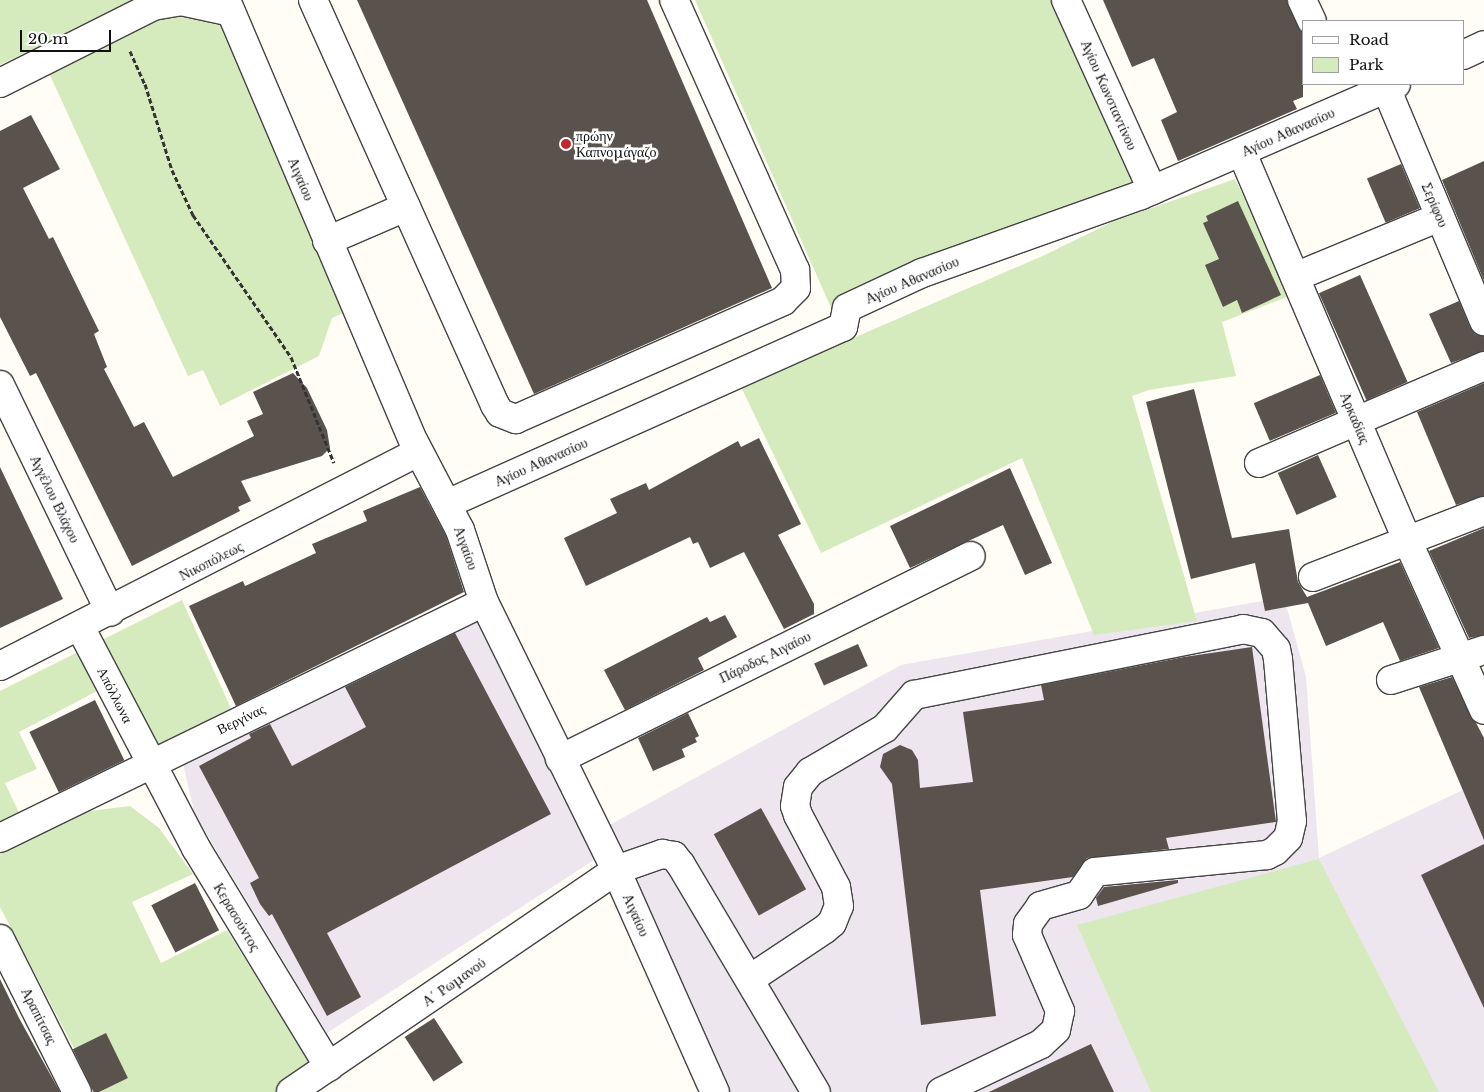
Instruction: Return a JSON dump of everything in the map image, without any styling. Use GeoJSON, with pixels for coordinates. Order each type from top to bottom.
{"type":"FeatureCollection","features":[{"type":"Feature","properties":{"kind":"street"},"geometry":{"type":"LineString","coordinates":[[313,0],[495,405],[508,417],[525,417],[791,296],[796,288],[795,270],[674,0]]}},
{"type":"Feature","properties":{"kind":"street","name":"Αγίου Κωνσταντίνου"},"geometry":{"type":"LineString","coordinates":[[1066,0],[1152,190]]}},
{"type":"Feature","properties":{"kind":"street"},"geometry":{"type":"LineString","coordinates":[[1302,0],[1312,20]]}},
{"type":"Feature","properties":{"kind":"street"},"geometry":{"type":"LineString","coordinates":[[0,83],[153,6],[181,1],[228,6]]}},
{"type":"Feature","properties":{"kind":"street","name":"Αιγαίου"},"geometry":{"type":"LineString","coordinates":[[228,6],[327,241],[419,452],[447,504],[470,555],[484,602],[616,870],[715,1092]]}},
{"type":"Feature","properties":{"kind":"street"},"geometry":{"type":"LineString","coordinates":[[1464,54],[1484,45]]}},
{"type":"Feature","properties":{"kind":"street","name":"Αγίου Αθανασίου"},"geometry":{"type":"LineString","coordinates":[[447,504],[843,327],[847,308],[922,274],[1152,190],[1242,153],[1344,94],[1391,86]]}},
{"type":"Feature","properties":{"kind":"street","name":"Σερίφου"},"geometry":{"type":"LineString","coordinates":[[1391,86],[1440,217],[1484,321]]}},
{"type":"Feature","properties":{"kind":"street","name":"Αρκαδίας"},"geometry":{"type":"LineString","coordinates":[[1242,153],[1408,542],[1473,654],[1484,710]]}},
{"type":"Feature","properties":{"kind":"street"},"geometry":{"type":"LineString","coordinates":[[327,241],[406,207]]}},
{"type":"Feature","properties":{"kind":"street"},"geometry":{"type":"LineString","coordinates":[[1295,277],[1440,217]]}},
{"type":"Feature","properties":{"kind":"street"},"geometry":{"type":"LineString","coordinates":[[1259,464],[1356,420],[1484,366]]}},
{"type":"Feature","properties":{"kind":"street","name":"Αγγέλου Βλάχου"},"geometry":{"type":"LineString","coordinates":[[0,386],[110,612]]}},
{"type":"Feature","properties":{"kind":"street","name":"Νικοπόλεως"},"geometry":{"type":"LineString","coordinates":[[0,666],[346,492],[419,452]]}},
{"type":"Feature","properties":{"kind":"street"},"geometry":{"type":"LineString","coordinates":[[1313,577],[1408,542],[1484,511]]}},
{"type":"Feature","properties":{"kind":"street","name":"Πάροδος Αιγαίου"},"geometry":{"type":"LineString","coordinates":[[560,759],[970,556]]}},
{"type":"Feature","properties":{"kind":"street","name":"Βεργίνας"},"geometry":{"type":"LineString","coordinates":[[0,838],[150,763],[484,602]]}},
{"type":"Feature","properties":{"kind":"street","name":"Απόλλωνα"},"geometry":{"type":"LineString","coordinates":[[80,627],[150,763]]}},
{"type":"Feature","properties":{"kind":"street"},"geometry":{"type":"LineString","coordinates":[[816,1092],[750,979],[825,929],[832,922],[839,906],[836,887],[795,806],[798,787],[810,772],[885,728],[914,695],[1243,629],[1262,633],[1276,649],[1278,659],[1292,820],[1288,838],[1267,855],[1095,872],[1079,894],[1042,906],[1028,924],[1027,935],[1060,1011],[1056,1030],[1041,1044],[940,1092]]}},
{"type":"Feature","properties":{"kind":"street"},"geometry":{"type":"LineString","coordinates":[[1390,680],[1473,654]]}},
{"type":"Feature","properties":{"kind":"street","name":"Κερασούντος"},"geometry":{"type":"LineString","coordinates":[[150,763],[238,920],[329,1068]]}},
{"type":"Feature","properties":{"kind":"street","name":"Α΄ Ρωμανού"},"geometry":{"type":"LineString","coordinates":[[290,1092],[329,1068],[616,870],[656,855],[674,856],[750,979]]}},
{"type":"Feature","properties":{"kind":"street","name":"Αραπίτσας"},"geometry":{"type":"LineString","coordinates":[[0,939],[77,1092]]}},
{"type":"Feature","properties":{"kind":"path"},"geometry":{"type":"LineString","coordinates":[[117,23],[146,84],[172,170],[193,215],[291,357],[346,492]]}},
{"type":"Feature","properties":{"kind":"shaded area"},"geometry":{"type":"Polygon","coordinates":[[[1284,597],[1306,677],[1319,858],[1484,780],[1484,1092],[719,1092],[593,834],[901,665],[1284,597]]]}},
{"type":"Feature","properties":{"kind":"shaded area"},"geometry":{"type":"Polygon","coordinates":[[[484,615],[594,860],[327,1033],[195,815],[183,764],[261,721],[484,615]]]}},
{"type":"Feature","properties":{"kind":"green space"},"geometry":{"type":"Polygon","coordinates":[[[0,0],[212,0],[348,311],[332,318],[319,356],[220,406],[203,370],[188,376],[49,73],[59,68],[48,42],[0,65],[0,0]]]}},
{"type":"Feature","properties":{"kind":"green space"},"geometry":{"type":"Polygon","coordinates":[[[695,0],[1052,0],[1135,183],[836,319],[695,0]]]}},
{"type":"Feature","properties":{"kind":"green space"},"geometry":{"type":"Polygon","coordinates":[[[1235,179],[1292,295],[1222,322],[1236,376],[1149,390],[1132,396],[1197,621],[1094,635],[1022,458],[821,553],[741,387],[1047,254],[1114,221],[1235,179]]]}},
{"type":"Feature","properties":{"kind":"green space"},"geometry":{"type":"Polygon","coordinates":[[[182,600],[233,713],[157,751],[120,679],[19,732],[37,769],[5,783],[22,819],[0,830],[0,691],[182,600]]]}},
{"type":"Feature","properties":{"kind":"green space"},"geometry":{"type":"Polygon","coordinates":[[[130,806],[159,828],[193,874],[132,902],[161,963],[227,930],[323,1085],[313,1092],[97,1092],[0,907],[0,852],[82,812],[130,806]]]}},
{"type":"Feature","properties":{"kind":"green space"},"geometry":{"type":"Polygon","coordinates":[[[1319,859],[1439,1092],[1151,1092],[1077,925],[1319,859]]]}},
{"type":"Feature","properties":{"kind":"building","name":"πρώην Καπνομάγαζο"},"geometry":{"type":"Polygon","coordinates":[[[357,0],[647,0],[772,288],[534,394],[357,0]]]}},
{"type":"Feature","properties":{"kind":"building"},"geometry":{"type":"Polygon","coordinates":[[[1103,0],[1287,0],[1302,32],[1303,97],[1293,101],[1297,109],[1178,161],[1161,120],[1177,112],[1154,58],[1132,67],[1103,0]]]}},
{"type":"Feature","properties":{"kind":"building"},"geometry":{"type":"Polygon","coordinates":[[[31,115],[60,169],[23,188],[49,239],[53,237],[99,331],[94,334],[107,367],[104,369],[134,427],[144,422],[173,477],[254,436],[247,421],[263,414],[253,392],[293,373],[307,388],[327,430],[330,448],[322,456],[241,481],[251,501],[238,507],[240,511],[132,566],[36,373],[30,376],[0,317],[0,131],[31,115]]]}},
{"type":"Feature","properties":{"kind":"building"},"geometry":{"type":"Polygon","coordinates":[[[1484,161],[1484,281],[1442,180],[1484,161]]]}},
{"type":"Feature","properties":{"kind":"building"},"geometry":{"type":"Polygon","coordinates":[[[1401,164],[1420,208],[1386,223],[1367,178],[1401,164]]]}},
{"type":"Feature","properties":{"kind":"building"},"geometry":{"type":"Polygon","coordinates":[[[1238,201],[1281,295],[1242,313],[1237,300],[1223,307],[1205,265],[1219,259],[1203,223],[1208,221],[1206,216],[1238,201]]]}},
{"type":"Feature","properties":{"kind":"building"},"geometry":{"type":"Polygon","coordinates":[[[1360,275],[1408,382],[1366,400],[1319,293],[1360,275]]]}},
{"type":"Feature","properties":{"kind":"building"},"geometry":{"type":"Polygon","coordinates":[[[1459,301],[1475,334],[1484,336],[1484,351],[1451,363],[1429,314],[1459,301]]]}},
{"type":"Feature","properties":{"kind":"building"},"geometry":{"type":"Polygon","coordinates":[[[1320,375],[1336,413],[1270,441],[1254,403],[1320,375]]]}},
{"type":"Feature","properties":{"kind":"building"},"geometry":{"type":"Polygon","coordinates":[[[1484,383],[1484,496],[1456,505],[1417,412],[1484,383]]]}},
{"type":"Feature","properties":{"kind":"building"},"geometry":{"type":"Polygon","coordinates":[[[1194,389],[1232,538],[1289,529],[1298,582],[1307,597],[1400,562],[1439,648],[1400,661],[1383,622],[1326,646],[1308,603],[1265,611],[1255,563],[1191,579],[1146,402],[1194,389]]]}},
{"type":"Feature","properties":{"kind":"building"},"geometry":{"type":"Polygon","coordinates":[[[759,438],[801,524],[778,535],[814,604],[814,614],[784,629],[744,552],[710,568],[698,542],[693,544],[690,537],[586,586],[564,538],[617,513],[610,499],[646,483],[649,490],[738,441],[741,447],[759,438]]]}},
{"type":"Feature","properties":{"kind":"building"},"geometry":{"type":"Polygon","coordinates":[[[1318,455],[1337,497],[1297,515],[1278,473],[1318,455]]]}},
{"type":"Feature","properties":{"kind":"building"},"geometry":{"type":"Polygon","coordinates":[[[0,467],[63,599],[0,628],[0,467]]]}},
{"type":"Feature","properties":{"kind":"building"},"geometry":{"type":"Polygon","coordinates":[[[1010,468],[1052,563],[1025,575],[1003,525],[910,568],[890,526],[1010,468]]]}},
{"type":"Feature","properties":{"kind":"building"},"geometry":{"type":"Polygon","coordinates":[[[420,487],[446,536],[464,592],[236,706],[189,606],[243,581],[245,586],[316,553],[312,544],[367,521],[363,511],[420,487]]]}},
{"type":"Feature","properties":{"kind":"building"},"geometry":{"type":"Polygon","coordinates":[[[1484,528],[1484,635],[1469,638],[1429,551],[1484,528]]]}},
{"type":"Feature","properties":{"kind":"building"},"geometry":{"type":"Polygon","coordinates":[[[725,615],[737,637],[698,658],[704,670],[625,710],[604,670],[707,617],[710,622],[725,615]]]}},
{"type":"Feature","properties":{"kind":"building"},"geometry":{"type":"Polygon","coordinates":[[[455,633],[551,814],[327,933],[361,997],[327,1016],[272,914],[269,916],[260,904],[250,883],[259,878],[199,766],[251,738],[249,734],[270,724],[292,766],[366,727],[345,687],[455,633]]]}},
{"type":"Feature","properties":{"kind":"building"},"geometry":{"type":"Polygon","coordinates":[[[858,644],[868,666],[824,685],[814,664],[858,644]]]}},
{"type":"Feature","properties":{"kind":"building"},"geometry":{"type":"Polygon","coordinates":[[[1252,647],[1276,822],[1166,838],[1169,849],[1087,858],[1073,877],[980,890],[996,1016],[921,1025],[892,784],[880,767],[883,754],[900,745],[912,750],[918,760],[920,788],[973,782],[963,712],[1044,700],[1041,685],[1184,657],[1252,647]]]}},
{"type":"Feature","properties":{"kind":"building"},"geometry":{"type":"Polygon","coordinates":[[[1452,677],[1484,738],[1484,840],[1419,687],[1452,677]]]}},
{"type":"Feature","properties":{"kind":"building"},"geometry":{"type":"Polygon","coordinates":[[[95,700],[124,760],[59,792],[29,732],[95,700]]]}},
{"type":"Feature","properties":{"kind":"building"},"geometry":{"type":"Polygon","coordinates":[[[688,713],[699,736],[695,738],[697,742],[682,749],[685,757],[653,771],[638,738],[688,713]]]}},
{"type":"Feature","properties":{"kind":"building"},"geometry":{"type":"Polygon","coordinates":[[[761,808],[806,889],[759,916],[714,834],[761,808]]]}},
{"type":"Feature","properties":{"kind":"building"},"geometry":{"type":"Polygon","coordinates":[[[1484,844],[1484,1008],[1421,875],[1484,844]]]}},
{"type":"Feature","properties":{"kind":"building"},"geometry":{"type":"Polygon","coordinates":[[[1178,880],[1178,883],[1098,906],[1096,898],[1104,887],[1178,880]]]}},
{"type":"Feature","properties":{"kind":"building"},"geometry":{"type":"Polygon","coordinates":[[[195,883],[219,930],[175,952],[151,905],[195,883]]]}},
{"type":"Feature","properties":{"kind":"building"},"geometry":{"type":"Polygon","coordinates":[[[0,979],[19,1018],[60,1092],[0,1092],[0,979]]]}},
{"type":"Feature","properties":{"kind":"building"},"geometry":{"type":"Polygon","coordinates":[[[434,1018],[463,1062],[434,1082],[405,1037],[434,1018]]]}},
{"type":"Feature","properties":{"kind":"building"},"geometry":{"type":"Polygon","coordinates":[[[106,1033],[128,1078],[99,1092],[94,1092],[73,1049],[106,1033]]]}},
{"type":"Feature","properties":{"kind":"building"},"geometry":{"type":"Polygon","coordinates":[[[1091,1044],[1114,1092],[989,1092],[1091,1044]]]}},
{"type":"Feature","properties":{"kind":"place","name":"πρώην Καπνομάγαζο"},"geometry":{"type":"Point","coordinates":[566,144]}}]}
